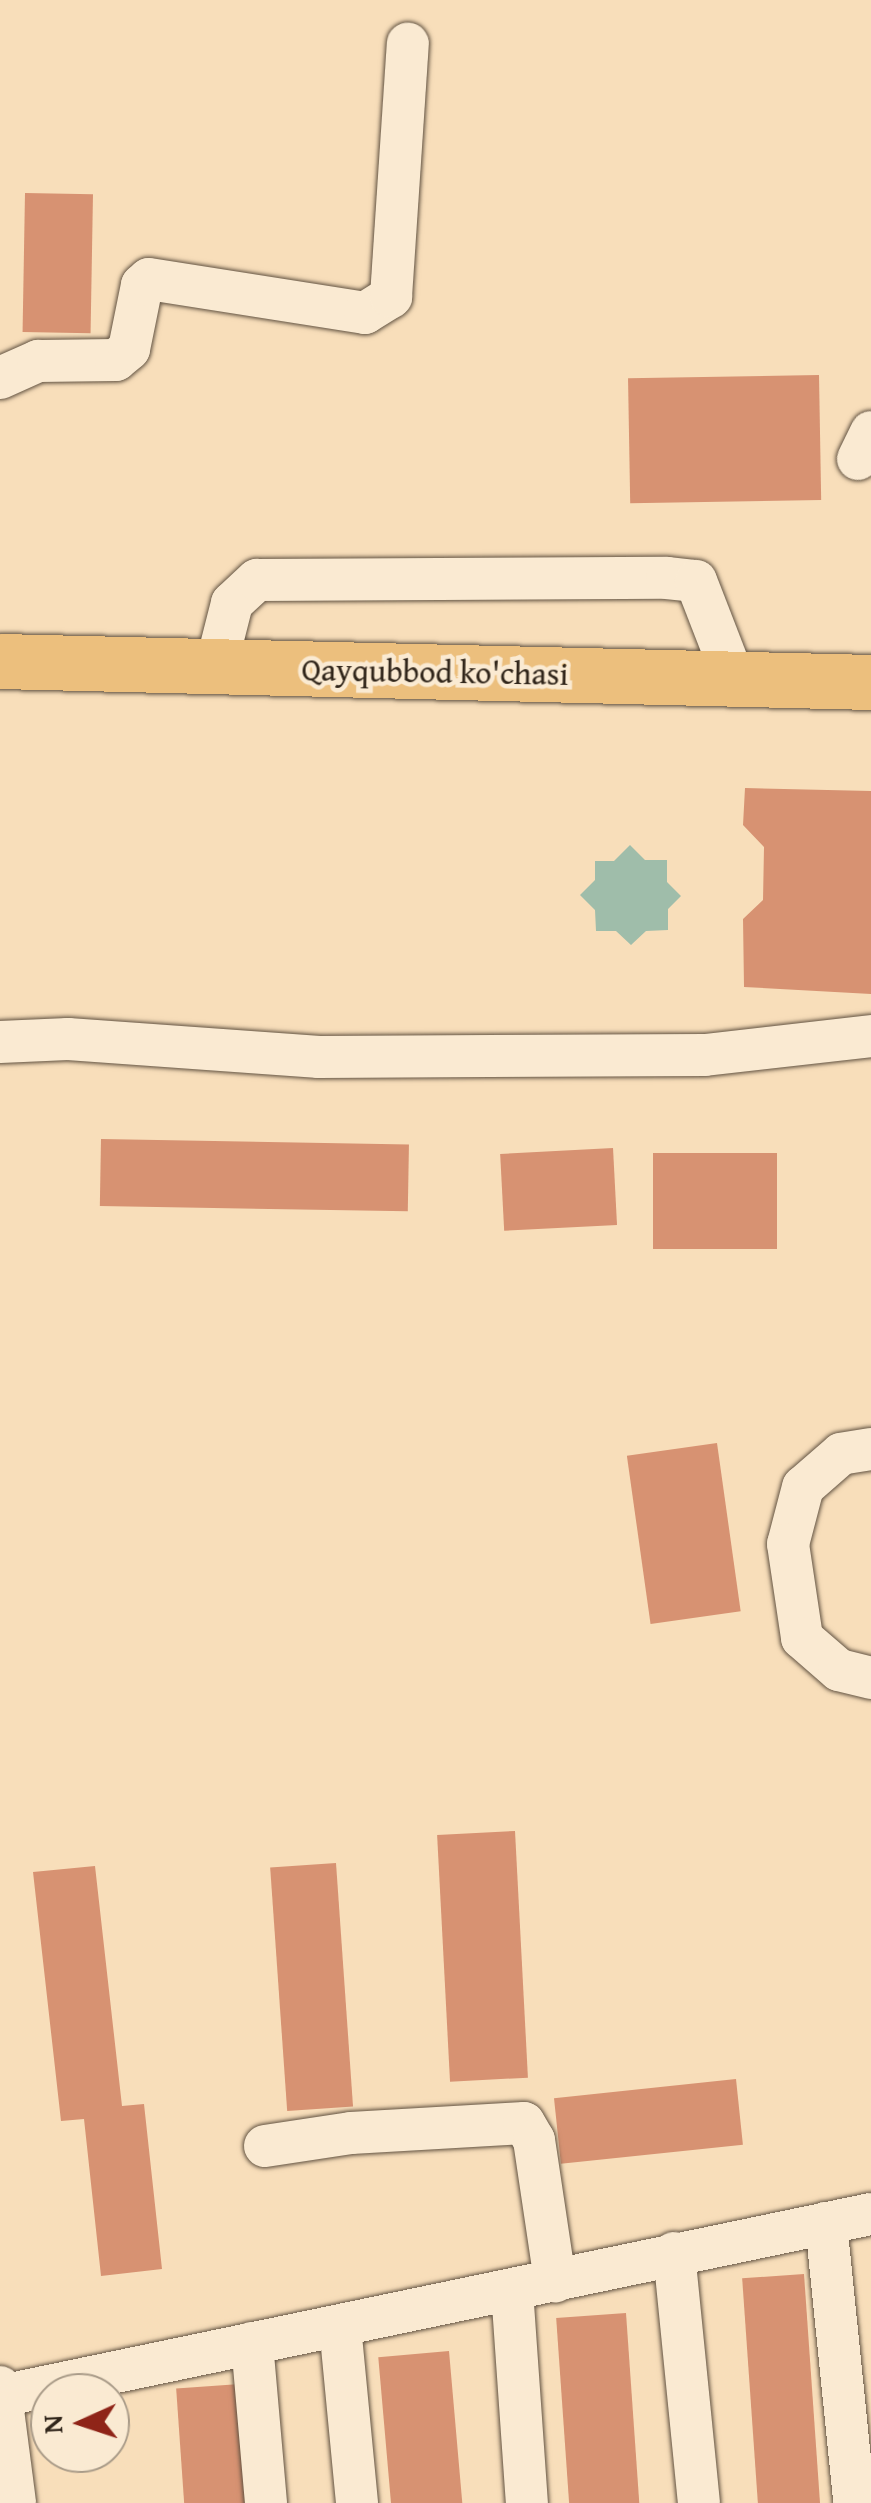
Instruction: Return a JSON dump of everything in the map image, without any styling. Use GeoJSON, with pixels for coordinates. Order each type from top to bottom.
{"type":"FeatureCollection","features":[{"type":"Feature","properties":{"kind":"main road","name":"Qayqubbod ko'chasi"},"geometry":{"type":"LineString","coordinates":[[0,660],[871,682]]}},
{"type":"Feature","properties":{"kind":"street"},"geometry":{"type":"LineString","coordinates":[[0,378],[38,361],[116,360],[129,348],[142,286],[149,279],[364,313],[391,297],[408,44]]}},
{"type":"Feature","properties":{"kind":"street"},"geometry":{"type":"LineString","coordinates":[[216,666],[232,603],[257,580],[666,578],[696,581],[734,679]]}},
{"type":"Feature","properties":{"kind":"street"},"geometry":{"type":"LineString","coordinates":[[0,1042],[68,1039],[319,1057],[705,1055],[871,1036]]}},
{"type":"Feature","properties":{"kind":"street"},"geometry":{"type":"LineString","coordinates":[[871,1449],[841,1454],[802,1487],[788,1544],[802,1638],[839,1670],[871,1678]]}},
{"type":"Feature","properties":{"kind":"street"},"geometry":{"type":"LineString","coordinates":[[264,2146],[350,2133],[524,2123],[534,2140],[555,2281]]}},
{"type":"Feature","properties":{"kind":"street"},"geometry":{"type":"LineString","coordinates":[[1,2396],[871,2214]]}},
{"type":"Feature","properties":{"kind":"street"},"geometry":{"type":"LineString","coordinates":[[826,2224],[854,2500]]}},
{"type":"Feature","properties":{"kind":"street"},"geometry":{"type":"LineString","coordinates":[[674,2253],[699,2503]]}},
{"type":"Feature","properties":{"kind":"street"},"geometry":{"type":"LineString","coordinates":[[512,2290],[527,2503]]}},
{"type":"Feature","properties":{"kind":"street"},"geometry":{"type":"LineString","coordinates":[[340,2326],[357,2503]]}},
{"type":"Feature","properties":{"kind":"street"},"geometry":{"type":"LineString","coordinates":[[252,2344],[266,2503]]}},
{"type":"Feature","properties":{"kind":"street"},"geometry":{"type":"LineString","coordinates":[[0,2387],[14,2503]]}},
{"type":"Feature","properties":{"kind":"shaded area"},"geometry":{"type":"Polygon","coordinates":[[[630,845],[645,860],[667,860],[667,882],[681,896],[668,909],[668,930],[646,931],[631,945],[616,931],[596,931],[595,910],[580,895],[595,880],[595,861],[614,861],[630,845]]]}},
{"type":"Feature","properties":{"kind":"building"},"geometry":{"type":"Polygon","coordinates":[[[25,193],[93,194],[91,333],[23,332],[25,193]]]}},
{"type":"Feature","properties":{"kind":"building"},"geometry":{"type":"Polygon","coordinates":[[[819,375],[821,500],[630,503],[628,378],[819,375]]]}},
{"type":"Feature","properties":{"kind":"building"},"geometry":{"type":"Polygon","coordinates":[[[745,788],[871,791],[871,994],[744,987],[743,919],[763,900],[764,847],[743,825],[745,788]]]}},
{"type":"Feature","properties":{"kind":"building"},"geometry":{"type":"Polygon","coordinates":[[[101,1139],[409,1144],[408,1211],[100,1206],[101,1139]]]}},
{"type":"Feature","properties":{"kind":"building"},"geometry":{"type":"Polygon","coordinates":[[[613,1148],[617,1225],[504,1231],[500,1154],[613,1148]]]}},
{"type":"Feature","properties":{"kind":"building"},"geometry":{"type":"Polygon","coordinates":[[[653,1153],[777,1153],[777,1249],[653,1249],[653,1153]]]}},
{"type":"Feature","properties":{"kind":"building"},"geometry":{"type":"Polygon","coordinates":[[[717,1443],[741,1611],[651,1624],[627,1456],[717,1443]]]}},
{"type":"Feature","properties":{"kind":"building"},"geometry":{"type":"Polygon","coordinates":[[[515,1831],[528,2078],[450,2082],[437,1835],[515,1831]]]}},
{"type":"Feature","properties":{"kind":"building"},"geometry":{"type":"Polygon","coordinates":[[[336,1863],[353,2106],[287,2111],[270,1868],[336,1863]]]}},
{"type":"Feature","properties":{"kind":"building"},"geometry":{"type":"Polygon","coordinates":[[[95,1866],[122,2106],[144,2104],[162,2269],[101,2276],[84,2119],[61,2121],[33,1872],[95,1866]]]}},
{"type":"Feature","properties":{"kind":"building"},"geometry":{"type":"Polygon","coordinates":[[[736,2079],[743,2145],[561,2164],[554,2098],[736,2079]]]}},
{"type":"Feature","properties":{"kind":"building"},"geometry":{"type":"Polygon","coordinates":[[[804,2274],[820,2503],[758,2503],[742,2278],[804,2274]]]}},
{"type":"Feature","properties":{"kind":"building"},"geometry":{"type":"Polygon","coordinates":[[[626,2313],[639,2503],[569,2503],[556,2318],[626,2313]]]}},
{"type":"Feature","properties":{"kind":"building"},"geometry":{"type":"Polygon","coordinates":[[[449,2351],[462,2503],[391,2503],[378,2357],[449,2351]]]}},
{"type":"Feature","properties":{"kind":"building"},"geometry":{"type":"Polygon","coordinates":[[[240,2384],[248,2503],[184,2503],[176,2388],[240,2384]]]}}]}
